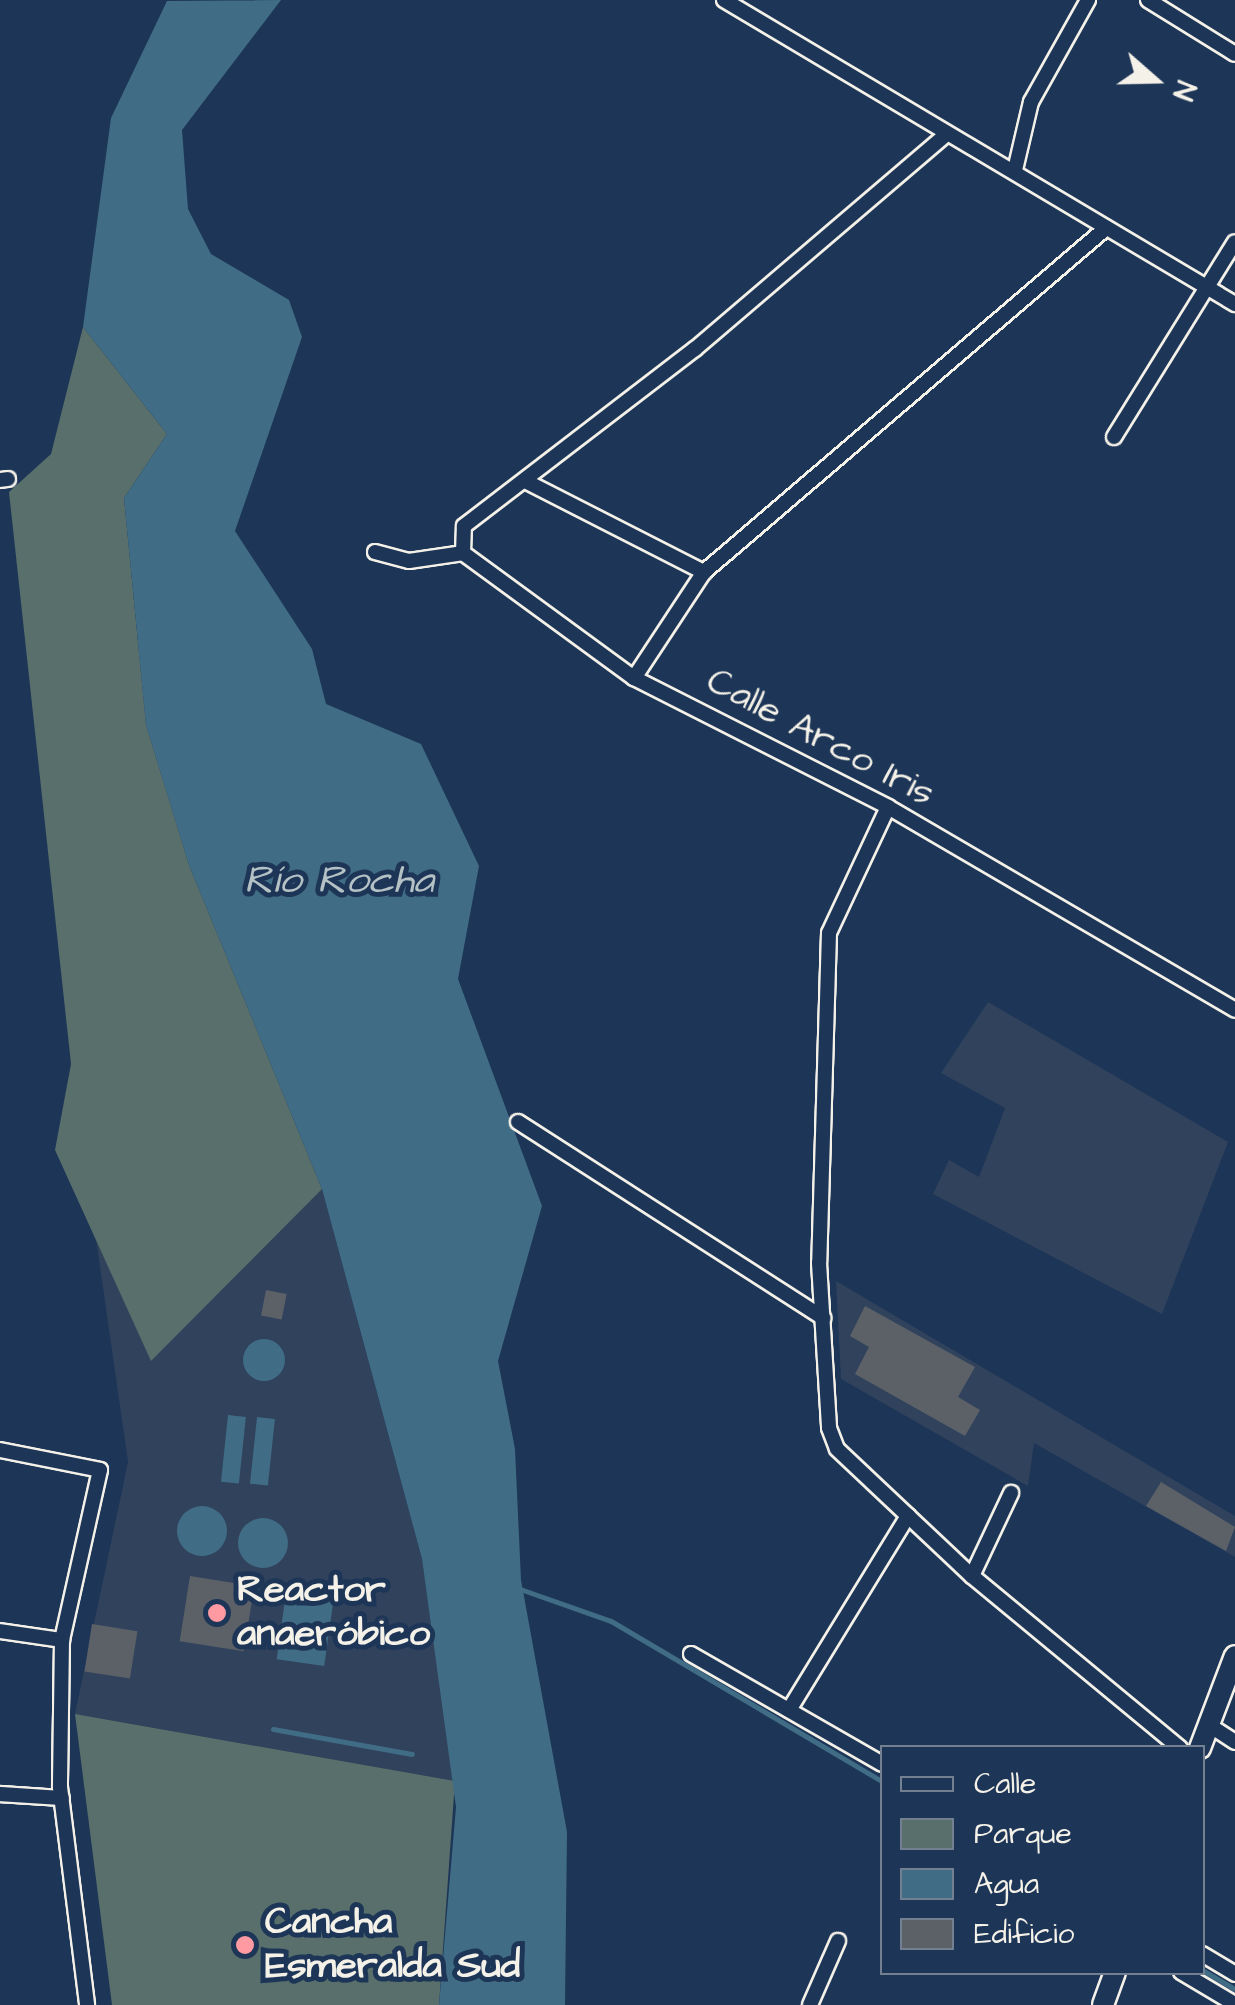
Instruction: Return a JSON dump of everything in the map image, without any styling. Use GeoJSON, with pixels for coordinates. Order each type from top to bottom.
{"type":"FeatureCollection","features":[{"type":"Feature","properties":{"kind":"main road"},"geometry":{"type":"LineString","coordinates":[[1201,1745],[1235,1656]]}},
{"type":"Feature","properties":{"kind":"main road"},"geometry":{"type":"LineString","coordinates":[[1103,2005],[1114,1975]]}},
{"type":"Feature","properties":{"kind":"street"},"geometry":{"type":"LineString","coordinates":[[724,0],[1235,304]]}},
{"type":"Feature","properties":{"kind":"street"},"geometry":{"type":"LineString","coordinates":[[1014,170],[1031,102],[1088,0]]}},
{"type":"Feature","properties":{"kind":"street"},"geometry":{"type":"LineString","coordinates":[[1148,0],[1235,54]]}},
{"type":"Feature","properties":{"kind":"street"},"geometry":{"type":"LineString","coordinates":[[375,552],[408,561],[463,553],[464,526],[527,482],[948,134]]}},
{"type":"Feature","properties":{"kind":"street"},"geometry":{"type":"LineString","coordinates":[[634,678],[704,572],[1106,228]]}},
{"type":"Feature","properties":{"kind":"street"},"geometry":{"type":"LineString","coordinates":[[1114,437],[1235,242]]}},
{"type":"Feature","properties":{"kind":"street"},"geometry":{"type":"LineString","coordinates":[[527,482],[704,572]]}},
{"type":"Feature","properties":{"kind":"street","name":"Calle Arco Iris"},"geometry":{"type":"LineString","coordinates":[[463,553],[634,678],[888,807],[1235,1010]]}},
{"type":"Feature","properties":{"kind":"street"},"geometry":{"type":"LineString","coordinates":[[888,807],[829,932],[823,1318],[836,1449],[972,1576],[1176,1745]]}},
{"type":"Feature","properties":{"kind":"street"},"geometry":{"type":"LineString","coordinates":[[518,1122],[823,1318]]}},
{"type":"Feature","properties":{"kind":"street"},"geometry":{"type":"LineString","coordinates":[[0,1450],[100,1470],[62,1640],[62,1798],[88,2005]]}},
{"type":"Feature","properties":{"kind":"street"},"geometry":{"type":"LineString","coordinates":[[972,1576],[1011,1494]]}},
{"type":"Feature","properties":{"kind":"street"},"geometry":{"type":"LineString","coordinates":[[789,1710],[908,1516]]}},
{"type":"Feature","properties":{"kind":"street"},"geometry":{"type":"LineString","coordinates":[[0,1631],[62,1640]]}},
{"type":"Feature","properties":{"kind":"street"},"geometry":{"type":"LineString","coordinates":[[691,1654],[880,1763]]}},
{"type":"Feature","properties":{"kind":"street"},"geometry":{"type":"LineString","coordinates":[[1209,1724],[1235,1742]]}},
{"type":"Feature","properties":{"kind":"street"},"geometry":{"type":"LineString","coordinates":[[0,1794],[62,1798]]}},
{"type":"Feature","properties":{"kind":"street"},"geometry":{"type":"LineString","coordinates":[[810,2005],[838,1941]]}},
{"type":"Feature","properties":{"kind":"street"},"geometry":{"type":"LineString","coordinates":[[1205,1956],[1235,1974]]}},
{"type":"Feature","properties":{"kind":"street"},"geometry":{"type":"LineString","coordinates":[[1186,1975],[1235,2004]]}},
{"type":"Feature","properties":{"kind":"shaded area"},"geometry":{"type":"Polygon","coordinates":[[[138,646],[189,865],[322,1189],[422,1559],[455,1781],[75,1714],[128,1462],[71,1064],[138,646]]]}},
{"type":"Feature","properties":{"kind":"shaded area"},"geometry":{"type":"Polygon","coordinates":[[[988,1002],[1228,1142],[1162,1314],[933,1194],[949,1160],[979,1177],[1005,1108],[941,1073],[988,1002]]]}},
{"type":"Feature","properties":{"kind":"shaded area"},"geometry":{"type":"Polygon","coordinates":[[[836,1281],[1235,1516],[1235,1557],[1034,1443],[1028,1486],[841,1379],[836,1281]]]}},
{"type":"Feature","properties":{"kind":"green space"},"geometry":{"type":"Polygon","coordinates":[[[83,327],[167,434],[124,498],[146,725],[189,865],[322,1189],[151,1361],[55,1150],[71,1064],[9,492],[51,454],[83,327]]]}},
{"type":"Feature","properties":{"kind":"green space"},"geometry":{"type":"Polygon","coordinates":[[[75,1714],[455,1781],[439,2005],[112,2005],[75,1714]]]}},
{"type":"Feature","properties":{"kind":"water","name":"Río Rocha"},"geometry":{"type":"Polygon","coordinates":[[[281,0],[182,130],[188,209],[211,254],[289,300],[302,337],[235,531],[312,649],[326,704],[421,744],[479,866],[458,979],[542,1206],[498,1361],[515,1449],[521,1580],[567,1832],[565,2005],[439,2005],[456,1807],[422,1559],[322,1189],[189,865],[146,725],[124,498],[167,434],[83,327],[111,118],[167,1],[281,0]]]}},
{"type":"Feature","properties":{"kind":"water"},"geometry":{"type":"Polygon","coordinates":[[[264,1339],[279,1345],[285,1360],[279,1375],[264,1381],[249,1375],[243,1360],[249,1345],[264,1339]]]}},
{"type":"Feature","properties":{"kind":"water"},"geometry":{"type":"Polygon","coordinates":[[[228,1415],[246,1417],[239,1484],[221,1482],[228,1415]]]}},
{"type":"Feature","properties":{"kind":"water"},"geometry":{"type":"Polygon","coordinates":[[[257,1417],[275,1419],[268,1486],[250,1484],[257,1417]]]}},
{"type":"Feature","properties":{"kind":"water"},"geometry":{"type":"Polygon","coordinates":[[[202,1506],[220,1513],[227,1531],[220,1549],[202,1556],[184,1549],[177,1531],[184,1513],[202,1506]]]}},
{"type":"Feature","properties":{"kind":"water"},"geometry":{"type":"Polygon","coordinates":[[[263,1518],[281,1525],[288,1543],[281,1561],[263,1568],[245,1561],[238,1543],[245,1525],[263,1518]]]}},
{"type":"Feature","properties":{"kind":"water"},"geometry":{"type":"Polygon","coordinates":[[[286,1593],[334,1600],[324,1666],[277,1659],[286,1593]]]}},
{"type":"Feature","properties":{"kind":"building"},"geometry":{"type":"Polygon","coordinates":[[[266,1290],[287,1294],[282,1320],[261,1316],[266,1290]]]}},
{"type":"Feature","properties":{"kind":"building"},"geometry":{"type":"Polygon","coordinates":[[[865,1306],[975,1367],[958,1397],[980,1410],[965,1436],[855,1374],[869,1347],[850,1336],[865,1306]]]}},
{"type":"Feature","properties":{"kind":"building"},"geometry":{"type":"Polygon","coordinates":[[[1161,1482],[1235,1527],[1226,1551],[1146,1506],[1161,1482]]]}},
{"type":"Feature","properties":{"kind":"building","name":"Reactor anaeróbico"},"geometry":{"type":"Polygon","coordinates":[[[190,1576],[254,1586],[244,1651],[180,1641],[190,1576]]]}},
{"type":"Feature","properties":{"kind":"building"},"geometry":{"type":"Polygon","coordinates":[[[92,1624],[137,1631],[130,1679],[84,1671],[92,1624]]]}},
{"type":"Feature","properties":{"kind":"waterway"},"geometry":{"type":"LineString","coordinates":[[520,1589],[611,1621],[880,1780]]}},
{"type":"Feature","properties":{"kind":"waterway"},"geometry":{"type":"LineString","coordinates":[[273,1729],[412,1754]]}},
{"type":"Feature","properties":{"kind":"waterway"},"geometry":{"type":"LineString","coordinates":[[1205,1972],[1235,1989]]}},
{"type":"Feature","properties":{"kind":"place","name":"Reactor anaeróbico"},"geometry":{"type":"Point","coordinates":[217,1613]}},
{"type":"Feature","properties":{"kind":"place","name":"Cancha Esmeralda Sud"},"geometry":{"type":"Point","coordinates":[245,1945]}}]}
